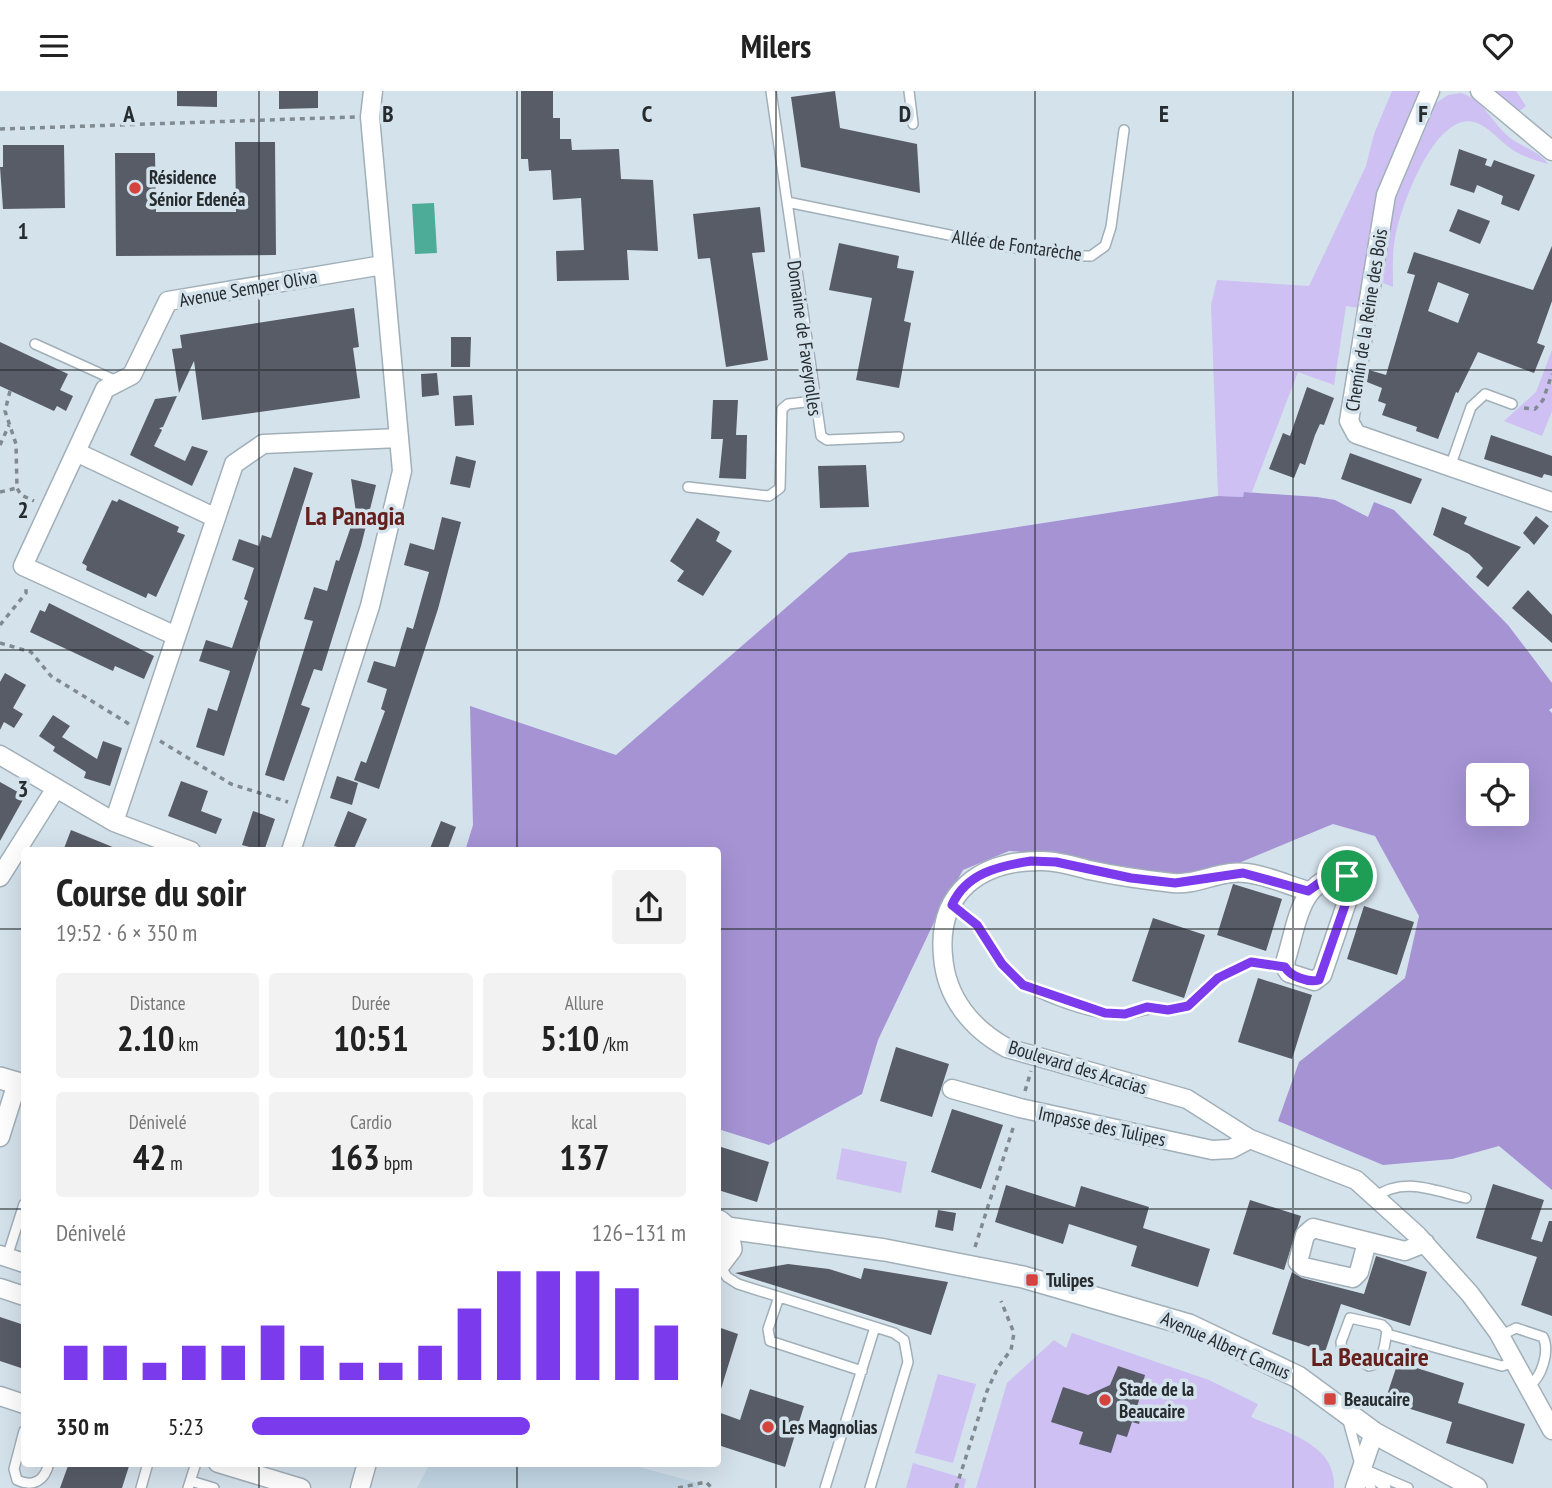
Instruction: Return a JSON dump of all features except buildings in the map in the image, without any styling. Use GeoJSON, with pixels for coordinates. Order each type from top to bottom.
{"type":"FeatureCollection","features":[{"type":"Feature","properties":{"kind":"street"},"geometry":{"type":"LineString","coordinates":[[295,847],[370,606],[402,471],[370,117],[373,91]]}},
{"type":"Feature","properties":{"kind":"street","name":"Chemin de la Reine des Bois"},"geometry":{"type":"LineString","coordinates":[[1430,91],[1387,195],[1349,421],[1356,434],[1449,469],[1552,502]]}},
{"type":"Feature","properties":{"kind":"street"},"geometry":{"type":"LineString","coordinates":[[1480,91],[1552,151]]}},
{"type":"Feature","properties":{"kind":"street","name":"Avenue Semper Oliva"},"geometry":{"type":"LineString","coordinates":[[23,566],[105,389],[132,375],[168,301],[383,265]]}},
{"type":"Feature","properties":{"kind":"street"},"geometry":{"type":"LineString","coordinates":[[114,822],[234,464],[264,444],[399,438]]}},
{"type":"Feature","properties":{"kind":"street"},"geometry":{"type":"LineString","coordinates":[[76,452],[216,518]]}},
{"type":"Feature","properties":{"kind":"street"},"geometry":{"type":"LineString","coordinates":[[23,566],[176,636]]}},
{"type":"Feature","properties":{"kind":"street"},"geometry":{"type":"LineString","coordinates":[[0,755],[114,822],[180,847]]}},
{"type":"Feature","properties":{"kind":"street"},"geometry":{"type":"LineString","coordinates":[[0,877],[56,788]]}},
{"type":"Feature","properties":{"kind":"street","name":"Boulevard des Acacias"},"geometry":{"type":"LineString","coordinates":[[1308,891],[1243,873],[1175,883],[1131,878],[1043,860],[1012,864],[972,878],[959,890],[944,926],[944,967],[961,1011],[998,1042],[1036,1056],[1187,1099],[1203,1106],[1250,1139],[1356,1180],[1425,1243],[1469,1294],[1500,1336],[1552,1430]]}},
{"type":"Feature","properties":{"kind":"street"},"geometry":{"type":"LineString","coordinates":[[1342,874],[1349,878],[1351,884],[1321,978],[1311,981],[1289,973],[1285,967],[1308,891],[1322,881],[1342,874]]}},
{"type":"Feature","properties":{"kind":"street"},"geometry":{"type":"LineString","coordinates":[[0,1137],[14,1082]]}},
{"type":"Feature","properties":{"kind":"street","name":"Impasse des Tulipes"},"geometry":{"type":"LineString","coordinates":[[952,1089],[1020,1108],[1212,1150],[1231,1149],[1250,1139]]}},
{"type":"Feature","properties":{"kind":"street","name":"Avenue Albert Camus"},"geometry":{"type":"LineString","coordinates":[[722,1245],[784,1238],[885,1250],[1066,1288],[1189,1325],[1298,1377],[1374,1433],[1476,1488]]}},
{"type":"Feature","properties":{"kind":"street"},"geometry":{"type":"LineString","coordinates":[[1367,1242],[1405,1251],[1425,1243]]}},
{"type":"Feature","properties":{"kind":"street"},"geometry":{"type":"LineString","coordinates":[[3,1256],[21,1262]]}},
{"type":"Feature","properties":{"kind":"street"},"geometry":{"type":"LineString","coordinates":[[0,1288],[21,1295]]}},
{"type":"Feature","properties":{"kind":"street"},"geometry":{"type":"LineString","coordinates":[[0,1396],[21,1403]]}},
{"type":"Feature","properties":{"kind":"street"},"geometry":{"type":"LineString","coordinates":[[1355,1488],[1374,1433]]}},
{"type":"Feature","properties":{"kind":"street"},"geometry":{"type":"LineString","coordinates":[[231,1467],[301,1488]]}},
{"type":"Feature","properties":{"kind":"street"},"geometry":{"type":"LineString","coordinates":[[359,1488],[366,1467]]}},
{"type":"Feature","properties":{"kind":"lane","name":"Domaine de Faveyrolles"},"geometry":{"type":"LineString","coordinates":[[771,91],[821,436],[827,440],[899,437]]}},
{"type":"Feature","properties":{"kind":"lane"},"geometry":{"type":"LineString","coordinates":[[909,91],[914,124]]}},
{"type":"Feature","properties":{"kind":"lane","name":"Allée de Fontarèche"},"geometry":{"type":"LineString","coordinates":[[787,202],[934,233],[1068,256],[1091,256],[1105,246],[1111,227],[1124,130]]}},
{"type":"Feature","properties":{"kind":"lane"},"geometry":{"type":"LineString","coordinates":[[35,344],[120,382]]}},
{"type":"Feature","properties":{"kind":"lane"},"geometry":{"type":"LineString","coordinates":[[1449,469],[1471,407],[1485,394],[1512,404]]}},
{"type":"Feature","properties":{"kind":"lane"},"geometry":{"type":"LineString","coordinates":[[688,487],[769,496],[780,488],[782,409],[788,404],[814,401]]}},
{"type":"Feature","properties":{"kind":"lane"},"geometry":{"type":"LineString","coordinates":[[952,905],[973,920],[1009,972],[1031,989],[1105,1013],[1125,1014],[1147,1007],[1168,1010]]}},
{"type":"Feature","properties":{"kind":"lane"},"geometry":{"type":"LineString","coordinates":[[1375,1197],[1389,1189],[1406,1185],[1466,1198]]}},
{"type":"Feature","properties":{"kind":"lane"},"geometry":{"type":"LineString","coordinates":[[3,1256],[21,1211]]}},
{"type":"Feature","properties":{"kind":"lane"},"geometry":{"type":"LineString","coordinates":[[722,1245],[732,1281],[901,1337],[909,1355],[870,1488]]}},
{"type":"Feature","properties":{"kind":"lane"},"geometry":{"type":"LineString","coordinates":[[779,1297],[768,1329],[770,1341],[862,1371]]}},
{"type":"Feature","properties":{"kind":"lane"},"geometry":{"type":"LineString","coordinates":[[1387,1334],[1380,1360],[1373,1366],[1353,1357],[1341,1347],[1350,1318],[1382,1325],[1387,1334],[1502,1366],[1515,1362]]}},
{"type":"Feature","properties":{"kind":"lane"},"geometry":{"type":"LineString","coordinates":[[825,1488],[875,1328]]}},
{"type":"Feature","properties":{"kind":"lane"},"geometry":{"type":"LineString","coordinates":[[1500,1336],[1522,1329],[1541,1334],[1545,1339],[1547,1349],[1538,1375],[1529,1386]]}},
{"type":"Feature","properties":{"kind":"lane"},"geometry":{"type":"LineString","coordinates":[[1346,1411],[1361,1468],[1371,1488]]}},
{"type":"Feature","properties":{"kind":"lane"},"geometry":{"type":"LineString","coordinates":[[21,1441],[13,1469],[17,1480],[26,1486],[37,1486],[43,1481],[48,1467]]}},
{"type":"Feature","properties":{"kind":"lane"},"geometry":{"type":"LineString","coordinates":[[141,1488],[147,1467]]}},
{"type":"Feature","properties":{"kind":"lane"},"geometry":{"type":"LineString","coordinates":[[195,1467],[189,1484],[214,1488]]}},
{"type":"Feature","properties":{"kind":"lane"},"geometry":{"type":"LineString","coordinates":[[1361,1468],[1386,1488]]}},
{"type":"Feature","properties":{"kind":"lane"},"geometry":{"type":"LineString","coordinates":[[1361,1468],[1408,1488]]}},
{"type":"Feature","properties":{"kind":"path"},"geometry":{"type":"LineString","coordinates":[[0,129],[370,117]]}},
{"type":"Feature","properties":{"kind":"path"},"geometry":{"type":"LineString","coordinates":[[1512,404],[1535,409],[1543,400],[1552,374]]}},
{"type":"Feature","properties":{"kind":"path"},"geometry":{"type":"LineString","coordinates":[[10,391],[5,411],[16,444],[17,488],[21,495],[50,509]]}},
{"type":"Feature","properties":{"kind":"path"},"geometry":{"type":"LineString","coordinates":[[0,445],[9,425]]}},
{"type":"Feature","properties":{"kind":"path"},"geometry":{"type":"LineString","coordinates":[[0,492],[17,488]]}},
{"type":"Feature","properties":{"kind":"path"},"geometry":{"type":"LineString","coordinates":[[0,625],[26,593],[23,566]]}},
{"type":"Feature","properties":{"kind":"path"},"geometry":{"type":"LineString","coordinates":[[1168,1010],[1188,1006],[1218,978],[1251,962],[1285,967]]}},
{"type":"Feature","properties":{"kind":"path"},"geometry":{"type":"LineString","coordinates":[[969,1266],[1036,1056]]}},
{"type":"Feature","properties":{"kind":"path"},"geometry":{"type":"LineString","coordinates":[[956,1488],[987,1391],[998,1367],[1011,1350],[1014,1333],[1000,1301]]}},
{"type":"Feature","properties":{"kind":"path"},"geometry":{"type":"LineString","coordinates":[[678,1488],[706,1482],[712,1488]]}},
{"type":"Feature","properties":{"kind":"shaded area"},"geometry":{"type":"Polygon","coordinates":[[[1392,91],[1422,91],[1381,184],[1359,308],[1346,306],[1334,385],[1298,372],[1252,492],[1245,492],[1243,497],[1218,496],[1211,305],[1217,280],[1309,286],[1366,166],[1374,134],[1392,91]]]}},
{"type":"Feature","properties":{"kind":"shaded area"},"geometry":{"type":"Polygon","coordinates":[[[1487,91],[1516,91],[1526,106],[1517,113],[1487,91]]]}},
{"type":"Feature","properties":{"kind":"shaded area"},"geometry":{"type":"Polygon","coordinates":[[[1461,93],[1483,107],[1513,140],[1537,153],[1548,164],[1518,153],[1474,122],[1459,123],[1445,132],[1421,165],[1404,206],[1394,244],[1393,287],[1381,282],[1393,205],[1436,103],[1448,95],[1461,93]]]}},
{"type":"Feature","properties":{"kind":"shaded area"},"geometry":{"type":"Polygon","coordinates":[[[434,203],[437,253],[415,254],[412,204],[434,203]]]}},
{"type":"Feature","properties":{"kind":"shaded area"},"geometry":{"type":"Polygon","coordinates":[[[1552,350],[1552,411],[1542,436],[1504,421],[1536,392],[1552,350]]]}},
{"type":"Feature","properties":{"kind":"shaded area"},"geometry":{"type":"Polygon","coordinates":[[[1244,492],[1335,500],[1368,517],[1374,502],[1394,510],[1508,625],[1552,683],[1552,708],[1549,710],[1552,713],[1552,1190],[1499,1146],[1452,1159],[1383,1165],[1278,1121],[1299,1062],[1405,978],[1419,916],[1375,836],[1333,824],[1205,877],[1168,884],[1057,854],[1009,851],[963,870],[938,914],[878,1040],[862,1094],[769,1145],[721,1130],[721,847],[466,847],[473,825],[470,706],[616,755],[849,553],[1218,496],[1243,497],[1244,492]]]}},
{"type":"Feature","properties":{"kind":"shaded area"},"geometry":{"type":"Polygon","coordinates":[[[842,1148],[907,1162],[901,1193],[836,1179],[842,1148]]]}},
{"type":"Feature","properties":{"kind":"shaded area","name":"Stade de la Beaucaire"},"geometry":{"type":"Polygon","coordinates":[[[1072,1333],[1209,1380],[1258,1404],[1251,1417],[1293,1434],[1318,1450],[1333,1473],[1334,1488],[976,1488],[1007,1383],[1054,1340],[1066,1348],[1072,1333]]]}},
{"type":"Feature","properties":{"kind":"shaded area"},"geometry":{"type":"Polygon","coordinates":[[[938,1374],[976,1384],[953,1463],[915,1453],[938,1374]]]}},
{"type":"Feature","properties":{"kind":"shaded area"},"geometry":{"type":"Polygon","coordinates":[[[913,1463],[966,1479],[964,1488],[906,1488],[913,1463]]]}},
{"type":"Feature","properties":{"kind":"shaded area"},"geometry":{"type":"Polygon","coordinates":[[[428,1467],[639,1467],[695,1482],[699,1488],[417,1488],[428,1467]]]}},
{"type":"Feature","properties":{"kind":"place","name":"Résidence Sénior Edenéa"},"geometry":{"type":"Point","coordinates":[135,188]}},
{"type":"Feature","properties":{"kind":"place","name":"Tulipes"},"geometry":{"type":"Point","coordinates":[1032,1280]}},
{"type":"Feature","properties":{"kind":"place","name":"Beaucaire"},"geometry":{"type":"Point","coordinates":[1330,1399]}},
{"type":"Feature","properties":{"kind":"place","name":"Stade de la Beaucaire"},"geometry":{"type":"Point","coordinates":[1105,1400]}},
{"type":"Feature","properties":{"kind":"place","name":"Les Magnolias"},"geometry":{"type":"Point","coordinates":[768,1427]}},
{"type":"Feature","properties":{"kind":"district","name":"La Panagia"},"geometry":{"type":"Point","coordinates":[355,516]}},
{"type":"Feature","properties":{"kind":"district","name":"La Beaucaire"},"geometry":{"type":"Point","coordinates":[1370,1357]}},
{"type":"Feature","properties":{"kind":"route"},"geometry":{"type":"LineString","coordinates":[[1043,860],[1131,878],[1175,883],[1196,882],[1236,872],[1250,873],[1308,891],[1327,878],[1342,874],[1347,876],[1351,884],[1350,893],[1319,980],[1311,981],[1289,973],[1285,967],[1251,962],[1218,978],[1188,1006],[1168,1010],[1147,1007],[1125,1014],[1094,1011],[1023,985],[1002,964],[977,925],[952,905],[959,890],[972,878],[1012,864],[1043,860]]}}]}
